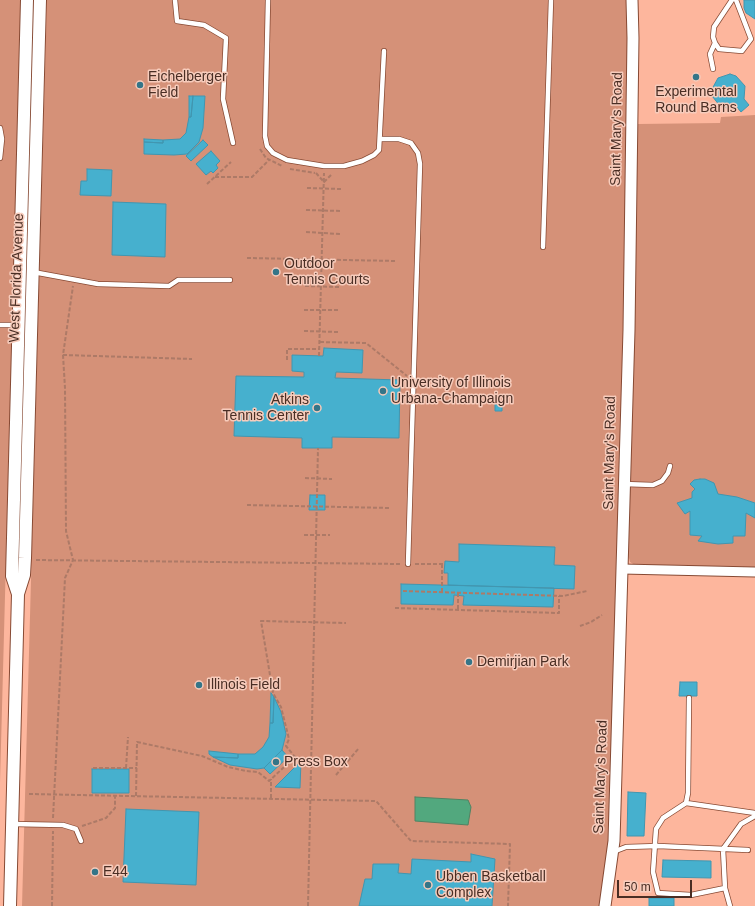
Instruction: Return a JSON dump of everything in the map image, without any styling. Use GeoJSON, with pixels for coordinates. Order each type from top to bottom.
{"type":"FeatureCollection","features":[{"type":"Feature","properties":{"kind":"main road","name":"West Florida Avenue"},"geometry":{"type":"LineString","coordinates":[[18,594],[12,576],[27,0]]}},
{"type":"Feature","properties":{"kind":"main road","name":"West Florida Avenue"},"geometry":{"type":"LineString","coordinates":[[18,594],[31,559],[32,272],[40,0]]}},
{"type":"Feature","properties":{"kind":"main road"},"geometry":{"type":"LineString","coordinates":[[10,906],[18,594]]}},
{"type":"Feature","properties":{"kind":"street","name":"Saint Mary's Road"},"geometry":{"type":"LineString","coordinates":[[605,906],[613,852],[622,569],[629,330],[633,38],[632,0]]}},
{"type":"Feature","properties":{"kind":"street"},"geometry":{"type":"LineString","coordinates":[[622,569],[755,572]]}},
{"type":"Feature","properties":{"kind":"lane"},"geometry":{"type":"LineString","coordinates":[[175,0],[177,21],[204,25],[226,38],[223,99],[233,143]]}},
{"type":"Feature","properties":{"kind":"lane"},"geometry":{"type":"LineString","coordinates":[[268,0],[265,136],[267,146],[273,154],[287,160],[324,166],[344,166],[362,161],[374,155],[379,150],[384,51]]}},
{"type":"Feature","properties":{"kind":"lane"},"geometry":{"type":"LineString","coordinates":[[543,247],[551,0]]}},
{"type":"Feature","properties":{"kind":"lane"},"geometry":{"type":"LineString","coordinates":[[732,0],[714,27],[713,36],[715,43],[720,49],[742,51],[753,39],[736,0]]}},
{"type":"Feature","properties":{"kind":"lane"},"geometry":{"type":"LineString","coordinates":[[713,69],[710,54],[715,43]]}},
{"type":"Feature","properties":{"kind":"lane"},"geometry":{"type":"LineString","coordinates":[[0,128],[2,139],[0,158]]}},
{"type":"Feature","properties":{"kind":"lane"},"geometry":{"type":"LineString","coordinates":[[380,139],[398,140],[411,143],[418,152],[420,164],[408,564]]}},
{"type":"Feature","properties":{"kind":"lane"},"geometry":{"type":"LineString","coordinates":[[20,272],[32,272],[98,284],[169,286],[178,280],[230,280]]}},
{"type":"Feature","properties":{"kind":"lane"},"geometry":{"type":"LineString","coordinates":[[0,325],[19,326]]}},
{"type":"Feature","properties":{"kind":"lane"},"geometry":{"type":"LineString","coordinates":[[624,484],[653,485],[662,480],[668,473],[670,466]]}},
{"type":"Feature","properties":{"kind":"lane"},"geometry":{"type":"LineString","coordinates":[[686,803],[689,766],[689,698]]}},
{"type":"Feature","properties":{"kind":"lane"},"geometry":{"type":"LineString","coordinates":[[725,888],[691,895],[658,893],[653,872],[656,829],[663,818],[686,803],[755,814]]}},
{"type":"Feature","properties":{"kind":"lane"},"geometry":{"type":"LineString","coordinates":[[730,906],[725,888],[724,849],[741,824],[755,814]]}},
{"type":"Feature","properties":{"kind":"lane"},"geometry":{"type":"LineString","coordinates":[[12,824],[63,825],[76,828],[81,841]]}},
{"type":"Feature","properties":{"kind":"lane"},"geometry":{"type":"LineString","coordinates":[[613,852],[626,848],[654,846],[748,850]]}},
{"type":"Feature","properties":{"kind":"path"},"geometry":{"type":"LineString","coordinates":[[215,177],[252,177],[269,160]]}},
{"type":"Feature","properties":{"kind":"path"},"geometry":{"type":"LineString","coordinates":[[207,184],[231,162]]}},
{"type":"Feature","properties":{"kind":"path"},"geometry":{"type":"LineString","coordinates":[[319,356],[324,166]]}},
{"type":"Feature","properties":{"kind":"path"},"geometry":{"type":"LineString","coordinates":[[316,173],[324,182]]}},
{"type":"Feature","properties":{"kind":"path"},"geometry":{"type":"LineString","coordinates":[[324,182],[333,173]]}},
{"type":"Feature","properties":{"kind":"path"},"geometry":{"type":"LineString","coordinates":[[307,188],[342,189]]}},
{"type":"Feature","properties":{"kind":"path"},"geometry":{"type":"LineString","coordinates":[[306,210],[341,212]]}},
{"type":"Feature","properties":{"kind":"path"},"geometry":{"type":"LineString","coordinates":[[306,232],[340,234]]}},
{"type":"Feature","properties":{"kind":"path"},"geometry":{"type":"LineString","coordinates":[[247,258],[396,262]]}},
{"type":"Feature","properties":{"kind":"path"},"geometry":{"type":"LineString","coordinates":[[52,906],[53,795],[65,578],[73,560],[66,531],[65,388],[63,354],[74,279]]}},
{"type":"Feature","properties":{"kind":"path"},"geometry":{"type":"LineString","coordinates":[[304,286],[339,287]]}},
{"type":"Feature","properties":{"kind":"path"},"geometry":{"type":"LineString","coordinates":[[304,310],[339,310]]}},
{"type":"Feature","properties":{"kind":"path"},"geometry":{"type":"LineString","coordinates":[[304,331],[338,332]]}},
{"type":"Feature","properties":{"kind":"path"},"geometry":{"type":"LineString","coordinates":[[320,342],[366,343],[414,382]]}},
{"type":"Feature","properties":{"kind":"path"},"geometry":{"type":"LineString","coordinates":[[287,360],[287,349],[320,349]]}},
{"type":"Feature","properties":{"kind":"path"},"geometry":{"type":"LineString","coordinates":[[63,354],[192,359]]}},
{"type":"Feature","properties":{"kind":"path"},"geometry":{"type":"LineString","coordinates":[[308,906],[312,799],[313,622],[318,448]]}},
{"type":"Feature","properties":{"kind":"path"},"geometry":{"type":"LineString","coordinates":[[306,478],[332,479]]}},
{"type":"Feature","properties":{"kind":"path"},"geometry":{"type":"LineString","coordinates":[[247,505],[389,508]]}},
{"type":"Feature","properties":{"kind":"path"},"geometry":{"type":"LineString","coordinates":[[304,535],[330,535]]}},
{"type":"Feature","properties":{"kind":"path"},"geometry":{"type":"LineString","coordinates":[[31,559],[443,564],[442,592]]}},
{"type":"Feature","properties":{"kind":"path"},"geometry":{"type":"LineString","coordinates":[[403,591],[559,596],[587,591]]}},
{"type":"Feature","properties":{"kind":"path"},"geometry":{"type":"LineString","coordinates":[[458,593],[458,610]]}},
{"type":"Feature","properties":{"kind":"path"},"geometry":{"type":"LineString","coordinates":[[395,608],[559,613],[559,596]]}},
{"type":"Feature","properties":{"kind":"path"},"geometry":{"type":"LineString","coordinates":[[580,626],[591,622],[602,615]]}},
{"type":"Feature","properties":{"kind":"path"},"geometry":{"type":"LineString","coordinates":[[136,796],[137,742],[202,756],[228,767],[246,772],[258,772],[269,781],[295,757],[286,746],[289,739],[281,708],[273,693],[261,621],[346,623]]}},
{"type":"Feature","properties":{"kind":"path"},"geometry":{"type":"LineString","coordinates":[[126,768],[128,737]]}},
{"type":"Feature","properties":{"kind":"path"},"geometry":{"type":"LineString","coordinates":[[336,775],[359,748]]}},
{"type":"Feature","properties":{"kind":"path"},"geometry":{"type":"LineString","coordinates":[[93,768],[136,768]]}},
{"type":"Feature","properties":{"kind":"path"},"geometry":{"type":"LineString","coordinates":[[271,779],[271,798]]}},
{"type":"Feature","properties":{"kind":"path"},"geometry":{"type":"LineString","coordinates":[[29,794],[376,801],[411,841],[510,844],[508,906]]}},
{"type":"Feature","properties":{"kind":"path"},"geometry":{"type":"LineString","coordinates":[[76,828],[106,818],[115,808],[115,796]]}},
{"type":"Feature","properties":{"kind":"shaded area"},"geometry":{"type":"Polygon","coordinates":[[[0,0],[21,0],[0,782],[0,0]]]}},
{"type":"Feature","properties":{"kind":"shaded area","name":"University of Illinois Urbana-Champaign"},"geometry":{"type":"Polygon","coordinates":[[[47,0],[628,0],[626,204],[612,759],[608,850],[605,880],[599,906],[22,906],[47,0]]]}},
{"type":"Feature","properties":{"kind":"shaded area"},"geometry":{"type":"Polygon","coordinates":[[[755,115],[755,567],[635,565],[630,562],[628,554],[638,124],[720,123],[721,117],[755,115]]]}},
{"type":"Feature","properties":{"kind":"shaded area"},"geometry":{"type":"Polygon","coordinates":[[[415,797],[468,800],[471,807],[468,825],[415,821],[415,797]]]}},
{"type":"Feature","properties":{"kind":"building"},"geometry":{"type":"Polygon","coordinates":[[[744,0],[755,0],[755,19],[746,13],[744,8],[744,0]]]}},
{"type":"Feature","properties":{"kind":"building"},"geometry":{"type":"Polygon","coordinates":[[[730,74],[736,76],[745,86],[744,99],[749,105],[741,112],[736,106],[727,108],[720,106],[712,96],[712,89],[718,78],[730,74]]]}},
{"type":"Feature","properties":{"kind":"building"},"geometry":{"type":"Polygon","coordinates":[[[189,96],[193,96],[191,117],[189,117],[189,96]]]}},
{"type":"Feature","properties":{"kind":"building"},"geometry":{"type":"Polygon","coordinates":[[[193,96],[205,96],[203,128],[199,142],[187,154],[144,154],[144,142],[163,143],[163,140],[180,139],[186,133],[189,117],[191,117],[193,96]]]}},
{"type":"Feature","properties":{"kind":"building"},"geometry":{"type":"Polygon","coordinates":[[[144,139],[163,140],[163,143],[144,142],[144,139]]]}},
{"type":"Feature","properties":{"kind":"building"},"geometry":{"type":"Polygon","coordinates":[[[203,140],[208,145],[191,161],[186,156],[203,140]]]}},
{"type":"Feature","properties":{"kind":"building"},"geometry":{"type":"Polygon","coordinates":[[[211,151],[220,161],[216,165],[218,168],[213,173],[211,171],[206,175],[196,164],[211,151]]]}},
{"type":"Feature","properties":{"kind":"building"},"geometry":{"type":"Polygon","coordinates":[[[87,169],[112,170],[111,196],[80,195],[81,181],[87,181],[87,169]]]}},
{"type":"Feature","properties":{"kind":"building"},"geometry":{"type":"Polygon","coordinates":[[[113,202],[166,204],[165,257],[112,255],[113,202]]]}},
{"type":"Feature","properties":{"kind":"building","name":"Atkins Tennis Center"},"geometry":{"type":"Polygon","coordinates":[[[324,348],[363,350],[362,373],[336,372],[335,378],[400,380],[399,438],[332,437],[332,448],[302,448],[302,438],[234,436],[236,376],[304,377],[304,372],[292,371],[292,355],[323,356],[324,348]]]}},
{"type":"Feature","properties":{"kind":"building"},"geometry":{"type":"Polygon","coordinates":[[[495,404],[502,405],[502,411],[495,411],[495,404]]]}},
{"type":"Feature","properties":{"kind":"building"},"geometry":{"type":"Polygon","coordinates":[[[705,479],[714,483],[718,494],[737,497],[755,503],[755,518],[746,513],[745,536],[733,536],[733,543],[718,544],[698,541],[702,536],[690,535],[690,511],[685,514],[677,503],[692,498],[692,492],[695,489],[690,484],[694,480],[705,479]]]}},
{"type":"Feature","properties":{"kind":"building"},"geometry":{"type":"Polygon","coordinates":[[[310,495],[325,495],[325,510],[309,510],[310,495]]]}},
{"type":"Feature","properties":{"kind":"building"},"geometry":{"type":"Polygon","coordinates":[[[459,544],[555,547],[554,565],[575,566],[574,589],[448,585],[448,573],[444,573],[445,561],[459,562],[459,544]]]}},
{"type":"Feature","properties":{"kind":"building"},"geometry":{"type":"Polygon","coordinates":[[[401,584],[554,588],[553,607],[463,605],[464,596],[454,595],[453,605],[401,604],[401,584]]]}},
{"type":"Feature","properties":{"kind":"building"},"geometry":{"type":"Polygon","coordinates":[[[680,682],[697,682],[697,696],[679,696],[680,682]]]}},
{"type":"Feature","properties":{"kind":"building"},"geometry":{"type":"Polygon","coordinates":[[[271,693],[274,697],[273,723],[270,723],[271,693]]]}},
{"type":"Feature","properties":{"kind":"building"},"geometry":{"type":"Polygon","coordinates":[[[274,697],[281,712],[286,734],[282,750],[264,768],[257,769],[230,765],[213,757],[238,758],[238,754],[255,754],[263,747],[269,737],[270,723],[273,723],[274,697]]]}},
{"type":"Feature","properties":{"kind":"building","name":"Press Box"},"geometry":{"type":"Polygon","coordinates":[[[282,750],[288,757],[270,774],[264,768],[282,750]]]}},
{"type":"Feature","properties":{"kind":"building"},"geometry":{"type":"Polygon","coordinates":[[[209,751],[238,754],[238,758],[213,757],[209,754],[209,751]]]}},
{"type":"Feature","properties":{"kind":"building"},"geometry":{"type":"Polygon","coordinates":[[[301,761],[300,788],[275,787],[301,761]]]}},
{"type":"Feature","properties":{"kind":"building"},"geometry":{"type":"Polygon","coordinates":[[[92,769],[129,769],[129,793],[92,793],[92,769]]]}},
{"type":"Feature","properties":{"kind":"building"},"geometry":{"type":"Polygon","coordinates":[[[628,792],[646,793],[644,836],[627,836],[628,792]]]}},
{"type":"Feature","properties":{"kind":"building"},"geometry":{"type":"Polygon","coordinates":[[[126,809],[199,812],[196,885],[123,882],[126,809]]]}},
{"type":"Feature","properties":{"kind":"building","name":"Ubben Basketball Complex"},"geometry":{"type":"Polygon","coordinates":[[[471,854],[495,859],[492,906],[359,906],[365,879],[372,879],[373,864],[399,864],[398,873],[411,874],[412,859],[471,862],[471,854]]]}},
{"type":"Feature","properties":{"kind":"building"},"geometry":{"type":"Polygon","coordinates":[[[663,860],[711,861],[711,878],[662,877],[663,860]]]}},
{"type":"Feature","properties":{"kind":"building"},"geometry":{"type":"Polygon","coordinates":[[[649,898],[674,898],[674,906],[649,906],[649,898]]]}},
{"type":"Feature","properties":{"kind":"place","name":"Experimental Round Barns"},"geometry":{"type":"Point","coordinates":[696,77]}},
{"type":"Feature","properties":{"kind":"place","name":"Eichelberger Field"},"geometry":{"type":"Point","coordinates":[140,85]}},
{"type":"Feature","properties":{"kind":"place","name":"Outdoor Tennis Courts"},"geometry":{"type":"Point","coordinates":[276,272]}},
{"type":"Feature","properties":{"kind":"place","name":"University of Illinois Urbana-Champaign"},"geometry":{"type":"Point","coordinates":[383,391]}},
{"type":"Feature","properties":{"kind":"place","name":"Atkins Tennis Center"},"geometry":{"type":"Point","coordinates":[317,408]}},
{"type":"Feature","properties":{"kind":"place","name":"Demirjian Park"},"geometry":{"type":"Point","coordinates":[469,662]}},
{"type":"Feature","properties":{"kind":"place","name":"Illinois Field"},"geometry":{"type":"Point","coordinates":[199,685]}},
{"type":"Feature","properties":{"kind":"place","name":"Press Box"},"geometry":{"type":"Point","coordinates":[276,762]}},
{"type":"Feature","properties":{"kind":"place","name":"E44"},"geometry":{"type":"Point","coordinates":[95,872]}},
{"type":"Feature","properties":{"kind":"place","name":"Ubben Basketball Complex"},"geometry":{"type":"Point","coordinates":[428,885]}}]}
